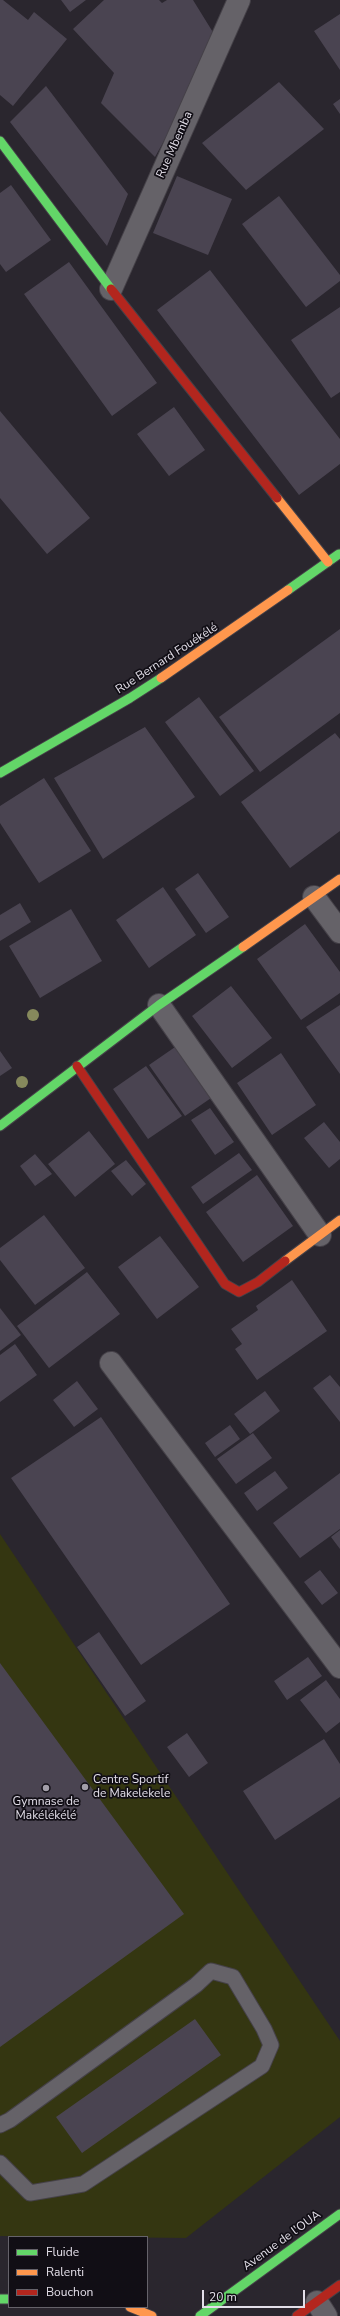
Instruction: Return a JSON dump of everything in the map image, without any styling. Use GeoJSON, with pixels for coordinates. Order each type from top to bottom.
{"type":"FeatureCollection","features":[{"type":"Feature","properties":{"kind":"street","name":"Rue Mbemba"},"geometry":{"type":"LineString","coordinates":[[111,289],[239,0]]}},
{"type":"Feature","properties":{"kind":"street"},"geometry":{"type":"LineString","coordinates":[[0,141],[111,289],[328,562]]}},
{"type":"Feature","properties":{"kind":"street","name":"Rue Bernard Fouékélé"},"geometry":{"type":"LineString","coordinates":[[0,773],[130,698],[227,634],[340,553]]}},
{"type":"Feature","properties":{"kind":"street"},"geometry":{"type":"LineString","coordinates":[[0,1126],[158,1005],[340,879]]}},
{"type":"Feature","properties":{"kind":"street"},"geometry":{"type":"LineString","coordinates":[[314,898],[340,932]]}},
{"type":"Feature","properties":{"kind":"street"},"geometry":{"type":"LineString","coordinates":[[158,1005],[320,1235]]}},
{"type":"Feature","properties":{"kind":"street"},"geometry":{"type":"LineString","coordinates":[[77,1066],[225,1284],[239,1292],[258,1282],[340,1220]]}},
{"type":"Feature","properties":{"kind":"street"},"geometry":{"type":"LineString","coordinates":[[111,1364],[340,1667]]}},
{"type":"Feature","properties":{"kind":"street","name":"Avenue de l'OUA"},"geometry":{"type":"LineString","coordinates":[[200,2316],[340,2214]]}},
{"type":"Feature","properties":{"kind":"street"},"geometry":{"type":"LineString","coordinates":[[297,2316],[321,2309],[340,2285]]}},
{"type":"Feature","properties":{"kind":"street"},"geometry":{"type":"LineString","coordinates":[[132,2308],[152,2316]]}},
{"type":"Feature","properties":{"kind":"lane"},"geometry":{"type":"LineString","coordinates":[[0,2125],[190,1989],[211,1971],[233,1977],[264,2029],[271,2045],[262,2066],[83,2184],[30,2193],[0,2163]]}},
{"type":"Feature","properties":{"kind":"green space","name":"Centre Sportif de Makelekele"},"geometry":{"type":"Polygon","coordinates":[[[0,1534],[340,2041],[340,2117],[186,2238],[148,2238],[148,2236],[0,2236],[0,1534]]]}},
{"type":"Feature","properties":{"kind":"building"},"geometry":{"type":"Polygon","coordinates":[[[0,0],[3,0],[28,20],[34,12],[67,39],[13,106],[0,95],[0,0]]]}},
{"type":"Feature","properties":{"kind":"building"},"geometry":{"type":"Polygon","coordinates":[[[61,0],[86,0],[70,12],[61,0]]]}},
{"type":"Feature","properties":{"kind":"building"},"geometry":{"type":"Polygon","coordinates":[[[104,0],[159,0],[162,3],[167,0],[193,0],[219,42],[155,157],[101,103],[114,73],[73,29],[104,0]]]}},
{"type":"Feature","properties":{"kind":"building"},"geometry":{"type":"Polygon","coordinates":[[[340,14],[340,70],[314,31],[340,14]]]}},
{"type":"Feature","properties":{"kind":"building"},"geometry":{"type":"Polygon","coordinates":[[[279,82],[324,129],[246,190],[202,143],[279,82]]]}},
{"type":"Feature","properties":{"kind":"building"},"geometry":{"type":"Polygon","coordinates":[[[46,86],[128,194],[107,246],[10,122],[46,86]]]}},
{"type":"Feature","properties":{"kind":"building"},"geometry":{"type":"Polygon","coordinates":[[[340,99],[340,114],[333,104],[340,99]]]}},
{"type":"Feature","properties":{"kind":"building"},"geometry":{"type":"Polygon","coordinates":[[[177,176],[232,199],[208,255],[153,233],[177,176]]]}},
{"type":"Feature","properties":{"kind":"building"},"geometry":{"type":"Polygon","coordinates":[[[11,185],[51,240],[6,272],[0,264],[0,193],[11,185]]]}},
{"type":"Feature","properties":{"kind":"building"},"geometry":{"type":"Polygon","coordinates":[[[279,196],[340,275],[340,281],[306,307],[242,224],[279,196]]]}},
{"type":"Feature","properties":{"kind":"building"},"geometry":{"type":"Polygon","coordinates":[[[69,262],[157,383],[112,416],[24,294],[69,262]]]}},
{"type":"Feature","properties":{"kind":"building"},"geometry":{"type":"Polygon","coordinates":[[[210,270],[340,439],[340,464],[299,495],[157,310],[210,270]]]}},
{"type":"Feature","properties":{"kind":"building"},"geometry":{"type":"Polygon","coordinates":[[[340,307],[340,392],[331,398],[291,340],[340,307]]]}},
{"type":"Feature","properties":{"kind":"building"},"geometry":{"type":"Polygon","coordinates":[[[174,407],[205,450],[169,476],[137,434],[174,407]]]}},
{"type":"Feature","properties":{"kind":"building"},"geometry":{"type":"Polygon","coordinates":[[[0,411],[90,518],[47,554],[0,498],[0,411]]]}},
{"type":"Feature","properties":{"kind":"building"},"geometry":{"type":"Polygon","coordinates":[[[340,629],[340,713],[260,772],[219,717],[340,629]]]}},
{"type":"Feature","properties":{"kind":"building"},"geometry":{"type":"Polygon","coordinates":[[[199,697],[254,771],[220,796],[165,722],[199,697]]]}},
{"type":"Feature","properties":{"kind":"building"},"geometry":{"type":"Polygon","coordinates":[[[145,727],[195,797],[103,859],[54,778],[145,727]]]}},
{"type":"Feature","properties":{"kind":"building"},"geometry":{"type":"Polygon","coordinates":[[[335,733],[340,739],[340,831],[290,868],[241,802],[335,733]]]}},
{"type":"Feature","properties":{"kind":"building"},"geometry":{"type":"Polygon","coordinates":[[[44,778],[91,851],[39,883],[0,823],[0,806],[44,778]]]}},
{"type":"Feature","properties":{"kind":"building"},"geometry":{"type":"Polygon","coordinates":[[[198,873],[229,917],[206,933],[175,889],[198,873]]]}},
{"type":"Feature","properties":{"kind":"building"},"geometry":{"type":"Polygon","coordinates":[[[163,887],[196,935],[149,968],[116,920],[163,887]]]}},
{"type":"Feature","properties":{"kind":"building"},"geometry":{"type":"Polygon","coordinates":[[[20,903],[31,922],[0,941],[0,915],[20,903]]]}},
{"type":"Feature","properties":{"kind":"building"},"geometry":{"type":"Polygon","coordinates":[[[71,909],[102,961],[40,998],[9,946],[71,909]]]}},
{"type":"Feature","properties":{"kind":"building"},"geometry":{"type":"Polygon","coordinates":[[[305,924],[340,972],[340,993],[301,1020],[257,959],[305,924]]]}},
{"type":"Feature","properties":{"kind":"building"},"geometry":{"type":"Polygon","coordinates":[[[231,986],[272,1038],[232,1068],[192,1016],[231,986]]]}},
{"type":"Feature","properties":{"kind":"building"},"geometry":{"type":"Polygon","coordinates":[[[340,1005],[340,1074],[306,1027],[340,1005]]]}},
{"type":"Feature","properties":{"kind":"building"},"geometry":{"type":"Polygon","coordinates":[[[178,1045],[214,1096],[185,1116],[149,1065],[178,1045]]]}},
{"type":"Feature","properties":{"kind":"building"},"geometry":{"type":"Polygon","coordinates":[[[0,1051],[12,1068],[0,1076],[0,1051]]]}},
{"type":"Feature","properties":{"kind":"building"},"geometry":{"type":"Polygon","coordinates":[[[281,1053],[316,1105],[272,1135],[237,1083],[281,1053]]]}},
{"type":"Feature","properties":{"kind":"building"},"geometry":{"type":"Polygon","coordinates":[[[146,1066],[182,1116],[148,1139],[113,1089],[146,1066]]]}},
{"type":"Feature","properties":{"kind":"building"},"geometry":{"type":"Polygon","coordinates":[[[210,1108],[234,1142],[215,1155],[191,1120],[210,1108]]]}},
{"type":"Feature","properties":{"kind":"building"},"geometry":{"type":"Polygon","coordinates":[[[324,1122],[340,1142],[340,1159],[329,1168],[304,1138],[324,1122]]]}},
{"type":"Feature","properties":{"kind":"building"},"geometry":{"type":"Polygon","coordinates":[[[89,1131],[115,1164],[75,1197],[48,1164],[89,1131]]]}},
{"type":"Feature","properties":{"kind":"building"},"geometry":{"type":"Polygon","coordinates":[[[239,1153],[252,1170],[203,1204],[191,1187],[239,1153]]]}},
{"type":"Feature","properties":{"kind":"building"},"geometry":{"type":"Polygon","coordinates":[[[35,1154],[52,1174],[35,1186],[20,1166],[35,1154]]]}},
{"type":"Feature","properties":{"kind":"building"},"geometry":{"type":"Polygon","coordinates":[[[126,1160],[146,1184],[132,1196],[111,1171],[126,1160]]]}},
{"type":"Feature","properties":{"kind":"building"},"geometry":{"type":"Polygon","coordinates":[[[257,1175],[293,1226],[243,1262],[206,1212],[257,1175]]]}},
{"type":"Feature","properties":{"kind":"building"},"geometry":{"type":"Polygon","coordinates":[[[44,1215],[85,1268],[35,1305],[0,1260],[0,1248],[44,1215]]]}},
{"type":"Feature","properties":{"kind":"building"},"geometry":{"type":"Polygon","coordinates":[[[160,1236],[199,1287],[157,1319],[118,1267],[160,1236]]]}},
{"type":"Feature","properties":{"kind":"building"},"geometry":{"type":"Polygon","coordinates":[[[87,1272],[120,1314],[49,1368],[17,1326],[87,1272]]]}},
{"type":"Feature","properties":{"kind":"building"},"geometry":{"type":"Polygon","coordinates":[[[292,1280],[327,1331],[257,1380],[235,1349],[242,1344],[231,1329],[258,1310],[256,1306],[292,1280]]]}},
{"type":"Feature","properties":{"kind":"building"},"geometry":{"type":"Polygon","coordinates":[[[0,1308],[21,1335],[0,1351],[0,1308]]]}},
{"type":"Feature","properties":{"kind":"building"},"geometry":{"type":"Polygon","coordinates":[[[15,1344],[37,1375],[0,1402],[0,1355],[15,1344]]]}},
{"type":"Feature","properties":{"kind":"building"},"geometry":{"type":"Polygon","coordinates":[[[330,1375],[340,1387],[340,1422],[313,1388],[330,1375]]]}},
{"type":"Feature","properties":{"kind":"building"},"geometry":{"type":"Polygon","coordinates":[[[77,1381],[98,1409],[74,1427],[53,1400],[77,1381]]]}},
{"type":"Feature","properties":{"kind":"building"},"geometry":{"type":"Polygon","coordinates":[[[265,1391],[280,1411],[250,1434],[234,1414],[265,1391]]]}},
{"type":"Feature","properties":{"kind":"building"},"geometry":{"type":"Polygon","coordinates":[[[101,1417],[230,1604],[141,1665],[11,1478],[101,1417]]]}},
{"type":"Feature","properties":{"kind":"building"},"geometry":{"type":"Polygon","coordinates":[[[230,1425],[240,1439],[215,1457],[205,1443],[230,1425]]]}},
{"type":"Feature","properties":{"kind":"building"},"geometry":{"type":"Polygon","coordinates":[[[253,1433],[272,1458],[236,1484],[217,1459],[253,1433]]]}},
{"type":"Feature","properties":{"kind":"building"},"geometry":{"type":"Polygon","coordinates":[[[275,1471],[288,1488],[257,1511],[244,1493],[275,1471]]]}},
{"type":"Feature","properties":{"kind":"building"},"geometry":{"type":"Polygon","coordinates":[[[340,1473],[340,1529],[300,1558],[273,1523],[340,1473]]]}},
{"type":"Feature","properties":{"kind":"building"},"geometry":{"type":"Polygon","coordinates":[[[340,1530],[340,1549],[331,1537],[340,1530]]]}},
{"type":"Feature","properties":{"kind":"building"},"geometry":{"type":"Polygon","coordinates":[[[320,1570],[338,1593],[322,1605],[304,1582],[320,1570]]]}},
{"type":"Feature","properties":{"kind":"building"},"geometry":{"type":"Polygon","coordinates":[[[99,1632],[146,1701],[125,1716],[77,1647],[99,1632]]]}},
{"type":"Feature","properties":{"kind":"building"},"geometry":{"type":"Polygon","coordinates":[[[308,1657],[322,1676],[287,1700],[274,1681],[308,1657]]]}},
{"type":"Feature","properties":{"kind":"building","name":"Gymnase de Makélékélé"},"geometry":{"type":"Polygon","coordinates":[[[0,1663],[184,1914],[0,2047],[0,1663]]]}},
{"type":"Feature","properties":{"kind":"building"},"geometry":{"type":"Polygon","coordinates":[[[326,1680],[340,1699],[340,1722],[326,1733],[300,1700],[326,1680]]]}},
{"type":"Feature","properties":{"kind":"building"},"geometry":{"type":"Polygon","coordinates":[[[187,1733],[208,1763],[189,1777],[167,1747],[187,1733]]]}},
{"type":"Feature","properties":{"kind":"building"},"geometry":{"type":"Polygon","coordinates":[[[324,1739],[340,1764],[340,1797],[275,1840],[243,1791],[324,1739]]]}},
{"type":"Feature","properties":{"kind":"building"},"geometry":{"type":"Polygon","coordinates":[[[195,2019],[221,2055],[82,2153],[56,2117],[195,2019]]]}},
{"type":"Feature","properties":{"kind":"traffic: fast"},"geometry":{"type":"LineString","coordinates":[[0,141],[111,289]]}},
{"type":"Feature","properties":{"kind":"traffic: fast"},"geometry":{"type":"LineString","coordinates":[[288,590],[339,554]]}},
{"type":"Feature","properties":{"kind":"traffic: fast"},"geometry":{"type":"LineString","coordinates":[[0,773],[130,698],[161,678]]}},
{"type":"Feature","properties":{"kind":"traffic: fast"},"geometry":{"type":"LineString","coordinates":[[0,1126],[159,1005],[243,947]]}},
{"type":"Feature","properties":{"kind":"traffic: fast"},"geometry":{"type":"LineString","coordinates":[[200,2316],[340,2214]]}},
{"type":"Feature","properties":{"kind":"traffic: fast"},"geometry":{"type":"LineString","coordinates":[[0,2299],[8,2299]]}},
{"type":"Feature","properties":{"kind":"traffic: slow"},"geometry":{"type":"LineString","coordinates":[[277,498],[328,562]]}},
{"type":"Feature","properties":{"kind":"traffic: slow"},"geometry":{"type":"LineString","coordinates":[[161,678],[288,590]]}},
{"type":"Feature","properties":{"kind":"traffic: slow"},"geometry":{"type":"LineString","coordinates":[[243,947],[340,879]]}},
{"type":"Feature","properties":{"kind":"traffic: slow"},"geometry":{"type":"LineString","coordinates":[[285,1261],[340,1220]]}},
{"type":"Feature","properties":{"kind":"traffic: slow"},"geometry":{"type":"LineString","coordinates":[[132,2308],[152,2316]]}},
{"type":"Feature","properties":{"kind":"traffic: jam"},"geometry":{"type":"LineString","coordinates":[[111,289],[277,498]]}},
{"type":"Feature","properties":{"kind":"traffic: jam"},"geometry":{"type":"LineString","coordinates":[[77,1066],[225,1284],[239,1292],[258,1282],[285,1261]]}},
{"type":"Feature","properties":{"kind":"traffic: jam"},"geometry":{"type":"LineString","coordinates":[[297,2316],[340,2285]]}},
{"type":"Feature","properties":{"kind":"place","name":"Centre Sportif de Makelekele"},"geometry":{"type":"Point","coordinates":[85,1787]}},
{"type":"Feature","properties":{"kind":"place","name":"Gymnase de Makélékélé"},"geometry":{"type":"Point","coordinates":[46,1788]}}]}
